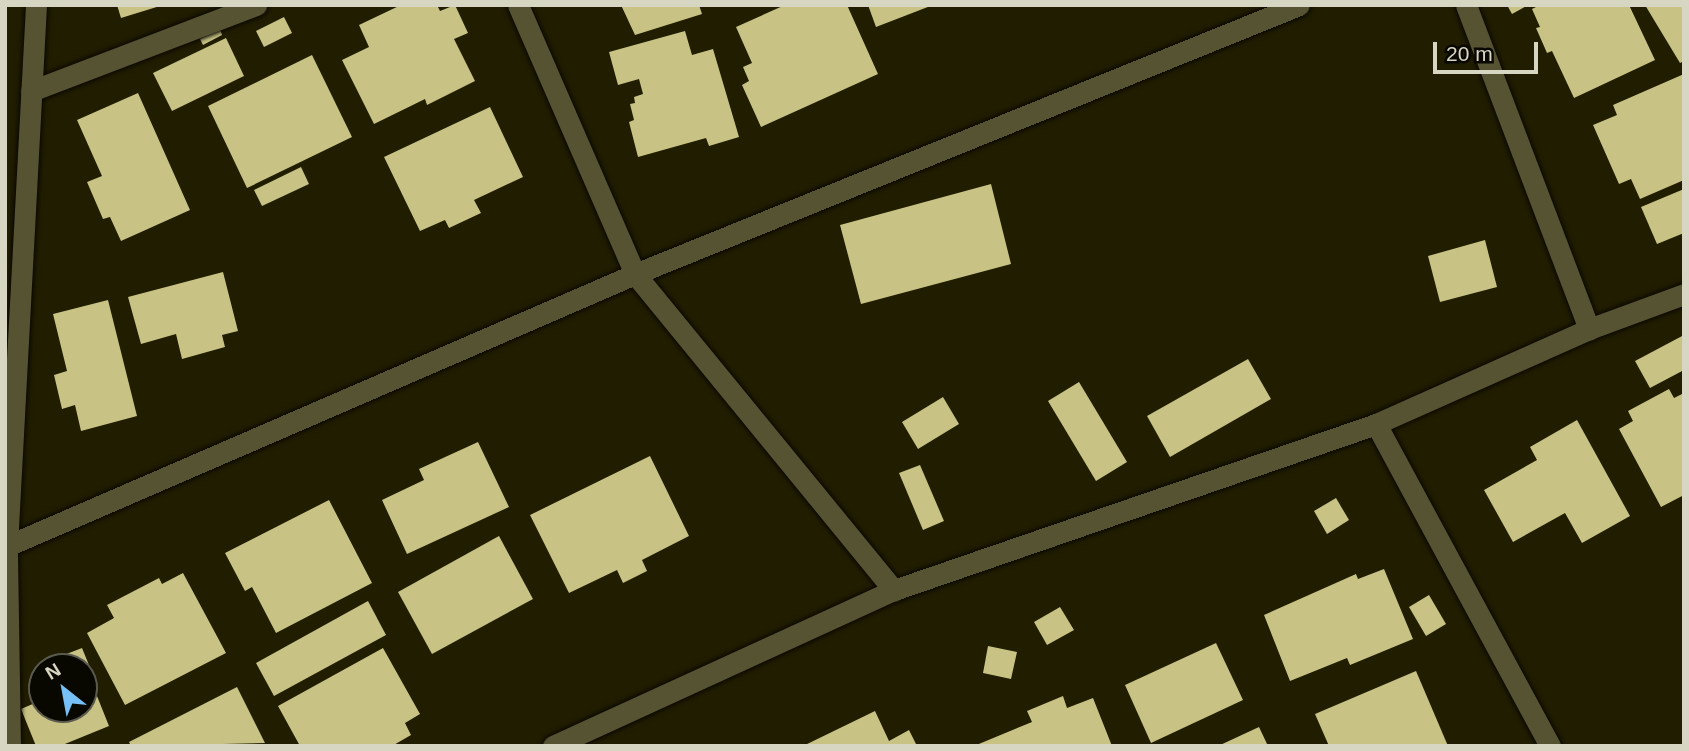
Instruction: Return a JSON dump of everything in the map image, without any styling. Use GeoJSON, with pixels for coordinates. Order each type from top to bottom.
{"type":"FeatureCollection","features":[{"type":"Feature","properties":{"kind":"street"},"geometry":{"type":"LineString","coordinates":[[10,746],[8,546],[36,5]]}},
{"type":"Feature","properties":{"kind":"street"},"geometry":{"type":"LineString","coordinates":[[31,91],[256,5]]}},
{"type":"Feature","properties":{"kind":"street"},"geometry":{"type":"LineString","coordinates":[[518,5],[635,274],[894,590]]}},
{"type":"Feature","properties":{"kind":"street"},"geometry":{"type":"LineString","coordinates":[[8,546],[635,274],[1299,5]]}},
{"type":"Feature","properties":{"kind":"street"},"geometry":{"type":"LineString","coordinates":[[1466,5],[1589,329]]}},
{"type":"Feature","properties":{"kind":"street"},"geometry":{"type":"LineString","coordinates":[[553,746],[894,590],[1376,424],[1589,329],[1684,294]]}},
{"type":"Feature","properties":{"kind":"street"},"geometry":{"type":"LineString","coordinates":[[1376,424],[1549,746]]}},
{"type":"Feature","properties":{"kind":"building"},"geometry":{"type":"Polygon","coordinates":[[[117,5],[160,5],[160,6],[121,18],[117,5]]]}},
{"type":"Feature","properties":{"kind":"building"},"geometry":{"type":"Polygon","coordinates":[[[401,5],[437,5],[440,11],[455,5],[468,33],[454,39],[475,81],[427,105],[425,99],[374,124],[342,60],[369,47],[359,25],[401,5]]]}},
{"type":"Feature","properties":{"kind":"building"},"geometry":{"type":"Polygon","coordinates":[[[621,5],[699,5],[702,14],[635,35],[621,5]]]}},
{"type":"Feature","properties":{"kind":"building"},"geometry":{"type":"Polygon","coordinates":[[[785,5],[847,5],[878,74],[761,127],[742,85],[749,81],[743,67],[752,63],[736,27],[785,5]]]}},
{"type":"Feature","properties":{"kind":"building"},"geometry":{"type":"Polygon","coordinates":[[[868,5],[933,5],[876,27],[868,5]]]}},
{"type":"Feature","properties":{"kind":"building"},"geometry":{"type":"Polygon","coordinates":[[[1507,5],[1528,5],[1512,14],[1507,5]]]}},
{"type":"Feature","properties":{"kind":"building"},"geometry":{"type":"Polygon","coordinates":[[[1540,5],[1629,5],[1655,60],[1574,98],[1552,51],[1547,53],[1536,28],[1540,27],[1532,9],[1540,5]]]}},
{"type":"Feature","properties":{"kind":"building"},"geometry":{"type":"Polygon","coordinates":[[[1645,5],[1681,5],[1684,11],[1684,61],[1680,63],[1645,5]]]}},
{"type":"Feature","properties":{"kind":"building"},"geometry":{"type":"Polygon","coordinates":[[[284,17],[292,33],[264,47],[256,31],[284,17]]]}},
{"type":"Feature","properties":{"kind":"building"},"geometry":{"type":"Polygon","coordinates":[[[220,29],[222,35],[203,45],[200,39],[220,29]]]}},
{"type":"Feature","properties":{"kind":"building"},"geometry":{"type":"Polygon","coordinates":[[[685,31],[692,55],[713,49],[739,137],[709,146],[706,138],[638,157],[629,122],[634,120],[630,104],[635,103],[634,97],[643,94],[639,79],[618,85],[609,52],[685,31]]]}},
{"type":"Feature","properties":{"kind":"building"},"geometry":{"type":"Polygon","coordinates":[[[226,38],[244,76],[172,111],[153,73],[226,38]]]}},
{"type":"Feature","properties":{"kind":"building"},"geometry":{"type":"Polygon","coordinates":[[[312,55],[352,137],[247,188],[208,106],[312,55]]]}},
{"type":"Feature","properties":{"kind":"building"},"geometry":{"type":"Polygon","coordinates":[[[1684,74],[1684,180],[1640,199],[1631,179],[1619,184],[1593,125],[1617,115],[1613,105],[1684,74]]]}},
{"type":"Feature","properties":{"kind":"building"},"geometry":{"type":"Polygon","coordinates":[[[138,93],[190,210],[121,241],[110,217],[103,219],[87,182],[102,176],[77,120],[138,93]]]}},
{"type":"Feature","properties":{"kind":"building"},"geometry":{"type":"Polygon","coordinates":[[[490,107],[523,177],[474,200],[481,213],[449,228],[445,220],[420,231],[384,157],[490,107]]]}},
{"type":"Feature","properties":{"kind":"building"},"geometry":{"type":"Polygon","coordinates":[[[301,167],[309,184],[262,206],[254,190],[301,167]]]}},
{"type":"Feature","properties":{"kind":"building"},"geometry":{"type":"Polygon","coordinates":[[[991,184],[1011,264],[861,304],[840,225],[991,184]]]}},
{"type":"Feature","properties":{"kind":"building"},"geometry":{"type":"Polygon","coordinates":[[[1684,189],[1684,233],[1657,244],[1641,207],[1684,189]]]}},
{"type":"Feature","properties":{"kind":"building"},"geometry":{"type":"Polygon","coordinates":[[[1485,240],[1497,287],[1440,302],[1428,256],[1485,240]]]}},
{"type":"Feature","properties":{"kind":"building"},"geometry":{"type":"Polygon","coordinates":[[[223,272],[238,331],[222,335],[225,347],[182,359],[176,334],[141,344],[128,297],[223,272]]]}},
{"type":"Feature","properties":{"kind":"building"},"geometry":{"type":"Polygon","coordinates":[[[108,300],[137,416],[81,431],[75,405],[62,409],[54,375],[67,371],[53,314],[108,300]]]}},
{"type":"Feature","properties":{"kind":"building"},"geometry":{"type":"Polygon","coordinates":[[[1684,335],[1684,370],[1650,388],[1635,361],[1684,335]]]}},
{"type":"Feature","properties":{"kind":"building"},"geometry":{"type":"Polygon","coordinates":[[[1248,359],[1271,399],[1170,457],[1147,416],[1248,359]]]}},
{"type":"Feature","properties":{"kind":"building"},"geometry":{"type":"Polygon","coordinates":[[[1079,382],[1127,462],[1096,481],[1048,401],[1079,382]]]}},
{"type":"Feature","properties":{"kind":"building"},"geometry":{"type":"Polygon","coordinates":[[[1669,389],[1674,398],[1684,393],[1684,495],[1661,507],[1619,429],[1633,421],[1628,411],[1669,389]]]}},
{"type":"Feature","properties":{"kind":"building"},"geometry":{"type":"Polygon","coordinates":[[[943,397],[959,424],[918,449],[902,422],[943,397]]]}},
{"type":"Feature","properties":{"kind":"building"},"geometry":{"type":"Polygon","coordinates":[[[1577,420],[1630,516],[1582,543],[1565,513],[1513,542],[1484,490],[1537,460],[1530,447],[1577,420]]]}},
{"type":"Feature","properties":{"kind":"building"},"geometry":{"type":"Polygon","coordinates":[[[478,442],[509,507],[407,554],[382,500],[424,480],[419,469],[478,442]]]}},
{"type":"Feature","properties":{"kind":"building"},"geometry":{"type":"Polygon","coordinates":[[[650,456],[689,536],[642,560],[647,571],[623,583],[617,570],[569,593],[530,515],[650,456]]]}},
{"type":"Feature","properties":{"kind":"building"},"geometry":{"type":"Polygon","coordinates":[[[920,465],[944,521],[923,530],[899,473],[920,465]]]}},
{"type":"Feature","properties":{"kind":"building"},"geometry":{"type":"Polygon","coordinates":[[[1336,498],[1349,520],[1327,534],[1314,511],[1336,498]]]}},
{"type":"Feature","properties":{"kind":"building"},"geometry":{"type":"Polygon","coordinates":[[[329,500],[372,583],[276,633],[252,587],[245,591],[225,553],[329,500]]]}},
{"type":"Feature","properties":{"kind":"building"},"geometry":{"type":"Polygon","coordinates":[[[499,536],[533,599],[432,654],[398,592],[499,536]]]}},
{"type":"Feature","properties":{"kind":"building"},"geometry":{"type":"Polygon","coordinates":[[[1384,569],[1413,639],[1350,665],[1347,658],[1290,681],[1264,615],[1356,574],[1358,579],[1384,569]]]}},
{"type":"Feature","properties":{"kind":"building"},"geometry":{"type":"Polygon","coordinates":[[[183,573],[226,653],[125,705],[87,633],[114,618],[107,605],[159,578],[162,584],[183,573]]]}},
{"type":"Feature","properties":{"kind":"building"},"geometry":{"type":"Polygon","coordinates":[[[1429,595],[1446,624],[1426,636],[1409,607],[1429,595]]]}},
{"type":"Feature","properties":{"kind":"building"},"geometry":{"type":"Polygon","coordinates":[[[368,601],[386,635],[274,696],[256,663],[368,601]]]}},
{"type":"Feature","properties":{"kind":"building"},"geometry":{"type":"Polygon","coordinates":[[[1060,607],[1074,630],[1047,645],[1034,622],[1060,607]]]}},
{"type":"Feature","properties":{"kind":"building"},"geometry":{"type":"Polygon","coordinates":[[[1216,643],[1243,700],[1151,743],[1125,685],[1216,643]]]}},
{"type":"Feature","properties":{"kind":"building"},"geometry":{"type":"Polygon","coordinates":[[[988,646],[1017,652],[1011,679],[983,673],[988,646]]]}},
{"type":"Feature","properties":{"kind":"building"},"geometry":{"type":"Polygon","coordinates":[[[82,648],[84,653],[69,653],[82,648]]]}},
{"type":"Feature","properties":{"kind":"building"},"geometry":{"type":"Polygon","coordinates":[[[383,648],[420,714],[405,723],[411,735],[392,746],[300,746],[278,706],[383,648]]]}},
{"type":"Feature","properties":{"kind":"building"},"geometry":{"type":"Polygon","coordinates":[[[1416,671],[1448,746],[1329,746],[1315,714],[1416,671]]]}},
{"type":"Feature","properties":{"kind":"building"},"geometry":{"type":"Polygon","coordinates":[[[237,687],[265,743],[131,746],[129,742],[237,687]]]}},
{"type":"Feature","properties":{"kind":"building"},"geometry":{"type":"Polygon","coordinates":[[[1063,696],[1067,708],[1093,698],[1112,746],[974,746],[1032,722],[1027,711],[1063,696]]]}},
{"type":"Feature","properties":{"kind":"building"},"geometry":{"type":"Polygon","coordinates":[[[98,698],[109,726],[60,746],[36,746],[21,709],[28,706],[28,723],[98,723],[98,698]]]}},
{"type":"Feature","properties":{"kind":"building"},"geometry":{"type":"Polygon","coordinates":[[[875,711],[889,741],[909,730],[917,746],[803,746],[875,711]]]}},
{"type":"Feature","properties":{"kind":"building"},"geometry":{"type":"Polygon","coordinates":[[[1259,727],[1268,746],[1218,746],[1259,727]]]}}]}
